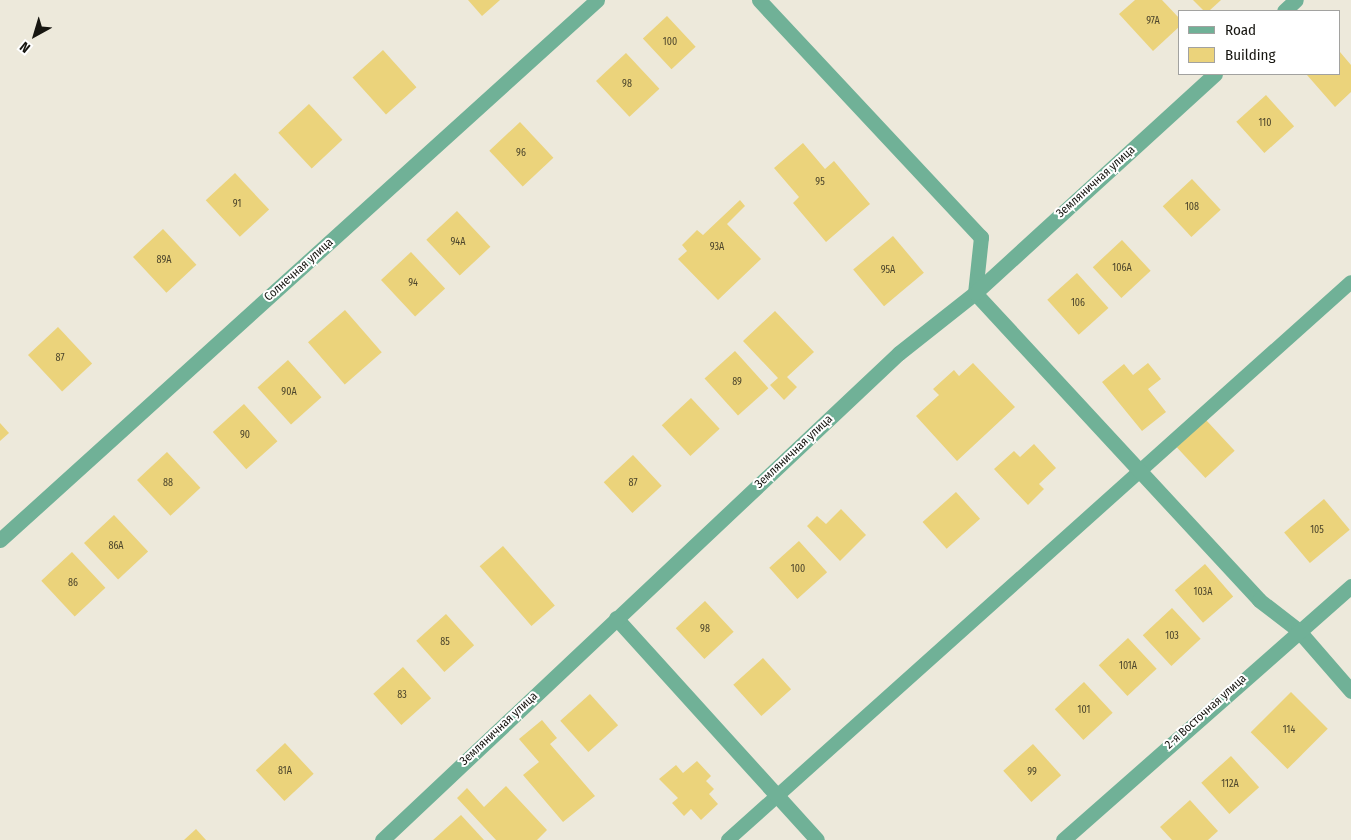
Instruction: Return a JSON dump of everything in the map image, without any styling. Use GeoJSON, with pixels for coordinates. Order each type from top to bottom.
{"type":"FeatureCollection","features":[{"type":"Feature","properties":{"kind":"street","name":"Солнечная улица"},"geometry":{"type":"LineString","coordinates":[[0,540],[597,0]]}},
{"type":"Feature","properties":{"kind":"street"},"geometry":{"type":"LineString","coordinates":[[759,0],[981,237],[975,293],[1259,600],[1298,630],[1351,691]]}},
{"type":"Feature","properties":{"kind":"street"},"geometry":{"type":"LineString","coordinates":[[1285,10],[1296,0]]}},
{"type":"Feature","properties":{"kind":"street","name":"Земляничная улица"},"geometry":{"type":"LineString","coordinates":[[382,840],[900,353],[975,293],[1214,75]]}},
{"type":"Feature","properties":{"kind":"street","name":"2-я Восточная улица"},"geometry":{"type":"LineString","coordinates":[[1063,840],[1298,630],[1351,586]]}},
{"type":"Feature","properties":{"kind":"street"},"geometry":{"type":"LineString","coordinates":[[616,618],[817,840]]}},
{"type":"Feature","properties":{"kind":"lane"},"geometry":{"type":"LineString","coordinates":[[728,840],[1142,472],[1351,282]]}},
{"type":"Feature","properties":{"kind":"building"},"geometry":{"type":"Polygon","coordinates":[[[468,0],[500,0],[482,16],[468,0]]]}},
{"type":"Feature","properties":{"kind":"building"},"geometry":{"type":"Polygon","coordinates":[[[1135,0],[1162,0],[1178,17],[1178,28],[1153,51],[1119,14],[1135,0]]]}},
{"type":"Feature","properties":{"kind":"building"},"geometry":{"type":"Polygon","coordinates":[[[1193,0],[1221,0],[1210,10],[1203,10],[1193,0]]]}},
{"type":"Feature","properties":{"kind":"building"},"geometry":{"type":"Polygon","coordinates":[[[667,16],[696,47],[672,69],[643,39],[667,16]]]}},
{"type":"Feature","properties":{"kind":"building"},"geometry":{"type":"Polygon","coordinates":[[[383,50],[416,87],[386,115],[353,77],[383,50]]]}},
{"type":"Feature","properties":{"kind":"building"},"geometry":{"type":"Polygon","coordinates":[[[626,53],[659,89],[629,117],[596,81],[626,53]]]}},
{"type":"Feature","properties":{"kind":"building"},"geometry":{"type":"Polygon","coordinates":[[[1341,53],[1351,65],[1351,92],[1335,107],[1307,75],[1341,75],[1341,53]]]}},
{"type":"Feature","properties":{"kind":"building"},"geometry":{"type":"Polygon","coordinates":[[[1266,95],[1294,126],[1264,153],[1236,122],[1266,95]]]}},
{"type":"Feature","properties":{"kind":"building"},"geometry":{"type":"Polygon","coordinates":[[[309,104],[342,140],[312,168],[278,133],[309,104]]]}},
{"type":"Feature","properties":{"kind":"building"},"geometry":{"type":"Polygon","coordinates":[[[520,122],[553,158],[523,186],[489,151],[520,122]]]}},
{"type":"Feature","properties":{"kind":"building"},"geometry":{"type":"Polygon","coordinates":[[[803,143],[825,169],[834,161],[870,204],[826,242],[793,203],[799,197],[774,168],[803,143]]]}},
{"type":"Feature","properties":{"kind":"building"},"geometry":{"type":"Polygon","coordinates":[[[235,173],[269,210],[240,237],[206,200],[235,173]]]}},
{"type":"Feature","properties":{"kind":"building"},"geometry":{"type":"Polygon","coordinates":[[[1192,179],[1221,210],[1191,237],[1163,206],[1192,179]]]}},
{"type":"Feature","properties":{"kind":"building"},"geometry":{"type":"Polygon","coordinates":[[[740,200],[745,206],[727,224],[761,259],[718,300],[678,259],[687,251],[682,245],[697,230],[703,235],[740,200]]]}},
{"type":"Feature","properties":{"kind":"building"},"geometry":{"type":"Polygon","coordinates":[[[457,211],[490,247],[460,275],[426,240],[457,211]]]}},
{"type":"Feature","properties":{"kind":"building"},"geometry":{"type":"Polygon","coordinates":[[[163,229],[196,265],[166,293],[133,257],[163,229]]]}},
{"type":"Feature","properties":{"kind":"building"},"geometry":{"type":"Polygon","coordinates":[[[893,236],[924,273],[884,306],[853,269],[893,236]]]}},
{"type":"Feature","properties":{"kind":"building"},"geometry":{"type":"Polygon","coordinates":[[[1122,240],[1151,271],[1121,298],[1093,267],[1122,240]]]}},
{"type":"Feature","properties":{"kind":"building"},"geometry":{"type":"Polygon","coordinates":[[[411,252],[445,289],[415,317],[381,280],[411,252]]]}},
{"type":"Feature","properties":{"kind":"building"},"geometry":{"type":"Polygon","coordinates":[[[1077,273],[1108,308],[1079,335],[1047,300],[1077,273]]]}},
{"type":"Feature","properties":{"kind":"building"},"geometry":{"type":"Polygon","coordinates":[[[345,310],[382,352],[345,384],[308,342],[345,310]]]}},
{"type":"Feature","properties":{"kind":"building"},"geometry":{"type":"Polygon","coordinates":[[[775,311],[814,352],[787,377],[797,387],[784,400],[770,385],[778,378],[743,341],[775,311]]]}},
{"type":"Feature","properties":{"kind":"building"},"geometry":{"type":"Polygon","coordinates":[[[58,327],[92,364],[62,392],[28,355],[58,327]]]}},
{"type":"Feature","properties":{"kind":"building"},"geometry":{"type":"Polygon","coordinates":[[[735,351],[768,388],[738,416],[705,378],[735,351]]]}},
{"type":"Feature","properties":{"kind":"building"},"geometry":{"type":"Polygon","coordinates":[[[288,360],[321,397],[291,425],[258,387],[288,360]]]}},
{"type":"Feature","properties":{"kind":"building"},"geometry":{"type":"Polygon","coordinates":[[[973,363],[1015,407],[957,461],[916,416],[939,395],[933,389],[954,370],[959,376],[973,363]]]}},
{"type":"Feature","properties":{"kind":"building"},"geometry":{"type":"Polygon","coordinates":[[[1148,363],[1161,379],[1148,389],[1166,412],[1142,431],[1102,382],[1124,364],[1133,375],[1148,363]]]}},
{"type":"Feature","properties":{"kind":"building"},"geometry":{"type":"Polygon","coordinates":[[[691,398],[720,429],[690,456],[662,425],[691,398]]]}},
{"type":"Feature","properties":{"kind":"building"},"geometry":{"type":"Polygon","coordinates":[[[244,404],[277,441],[246,469],[213,432],[244,404]]]}},
{"type":"Feature","properties":{"kind":"building"},"geometry":{"type":"Polygon","coordinates":[[[1206,420],[1235,451],[1205,478],[1177,447],[1206,420]]]}},
{"type":"Feature","properties":{"kind":"building"},"geometry":{"type":"Polygon","coordinates":[[[0,423],[9,433],[0,441],[0,423]]]}},
{"type":"Feature","properties":{"kind":"building"},"geometry":{"type":"Polygon","coordinates":[[[1034,444],[1056,468],[1039,484],[1044,489],[1028,505],[994,469],[1014,451],[1020,457],[1034,444]]]}},
{"type":"Feature","properties":{"kind":"building"},"geometry":{"type":"Polygon","coordinates":[[[167,452],[200,488],[170,516],[137,480],[167,452]]]}},
{"type":"Feature","properties":{"kind":"building"},"geometry":{"type":"Polygon","coordinates":[[[633,455],[662,486],[632,513],[604,482],[633,455]]]}},
{"type":"Feature","properties":{"kind":"building"},"geometry":{"type":"Polygon","coordinates":[[[956,492],[980,519],[947,549],[923,522],[956,492]]]}},
{"type":"Feature","properties":{"kind":"building"},"geometry":{"type":"Polygon","coordinates":[[[1324,499],[1350,530],[1310,563],[1284,532],[1324,499]]]}},
{"type":"Feature","properties":{"kind":"building"},"geometry":{"type":"Polygon","coordinates":[[[841,509],[866,535],[840,561],[807,526],[817,516],[826,524],[841,509]]]}},
{"type":"Feature","properties":{"kind":"building"},"geometry":{"type":"Polygon","coordinates":[[[114,515],[148,552],[118,580],[84,543],[114,515]]]}},
{"type":"Feature","properties":{"kind":"building"},"geometry":{"type":"Polygon","coordinates":[[[799,541],[827,572],[797,599],[769,568],[799,541]]]}},
{"type":"Feature","properties":{"kind":"building"},"geometry":{"type":"Polygon","coordinates":[[[503,546],[555,606],[531,626],[480,566],[503,546]]]}},
{"type":"Feature","properties":{"kind":"building"},"geometry":{"type":"Polygon","coordinates":[[[72,552],[105,588],[75,616],[41,581],[72,552]]]}},
{"type":"Feature","properties":{"kind":"building"},"geometry":{"type":"Polygon","coordinates":[[[1205,564],[1233,596],[1203,623],[1175,590],[1205,564]]]}},
{"type":"Feature","properties":{"kind":"building"},"geometry":{"type":"Polygon","coordinates":[[[705,601],[734,632],[704,659],[676,628],[705,601]]]}},
{"type":"Feature","properties":{"kind":"building"},"geometry":{"type":"Polygon","coordinates":[[[1172,608],[1201,639],[1171,666],[1143,635],[1172,608]]]}},
{"type":"Feature","properties":{"kind":"building"},"geometry":{"type":"Polygon","coordinates":[[[446,614],[474,645],[444,672],[416,641],[446,614]]]}},
{"type":"Feature","properties":{"kind":"building"},"geometry":{"type":"Polygon","coordinates":[[[1128,638],[1157,669],[1127,696],[1099,665],[1128,638]]]}},
{"type":"Feature","properties":{"kind":"building"},"geometry":{"type":"Polygon","coordinates":[[[763,658],[791,689],[761,716],[733,685],[763,658]]]}},
{"type":"Feature","properties":{"kind":"building"},"geometry":{"type":"Polygon","coordinates":[[[403,667],[431,698],[401,725],[373,694],[403,667]]]}},
{"type":"Feature","properties":{"kind":"building"},"geometry":{"type":"Polygon","coordinates":[[[1084,682],[1113,713],[1083,740],[1055,709],[1084,682]]]}},
{"type":"Feature","properties":{"kind":"building"},"geometry":{"type":"Polygon","coordinates":[[[1291,692],[1328,729],[1287,769],[1251,732],[1291,692]]]}},
{"type":"Feature","properties":{"kind":"building"},"geometry":{"type":"Polygon","coordinates":[[[590,694],[618,725],[588,752],[560,721],[590,694]]]}},
{"type":"Feature","properties":{"kind":"building"},"geometry":{"type":"Polygon","coordinates":[[[542,720],[557,738],[550,744],[595,796],[563,822],[523,775],[539,762],[519,739],[542,720]]]}},
{"type":"Feature","properties":{"kind":"building"},"geometry":{"type":"Polygon","coordinates":[[[285,743],[314,774],[284,801],[256,770],[285,743]]]}},
{"type":"Feature","properties":{"kind":"building"},"geometry":{"type":"Polygon","coordinates":[[[1033,744],[1061,775],[1031,802],[1003,771],[1033,744]]]}},
{"type":"Feature","properties":{"kind":"building"},"geometry":{"type":"Polygon","coordinates":[[[1231,756],[1259,787],[1229,814],[1201,783],[1231,756]]]}},
{"type":"Feature","properties":{"kind":"building"},"geometry":{"type":"Polygon","coordinates":[[[697,761],[711,776],[706,781],[714,789],[709,794],[718,804],[701,820],[691,809],[684,816],[672,803],[678,798],[659,779],[676,765],[683,773],[697,761]]]}},
{"type":"Feature","properties":{"kind":"building"},"geometry":{"type":"Polygon","coordinates":[[[506,786],[547,830],[537,840],[496,840],[457,798],[467,788],[484,807],[506,786]]]}},
{"type":"Feature","properties":{"kind":"building"},"geometry":{"type":"Polygon","coordinates":[[[1190,800],[1218,831],[1208,840],[1172,840],[1160,827],[1190,800]]]}},
{"type":"Feature","properties":{"kind":"building"},"geometry":{"type":"Polygon","coordinates":[[[461,815],[484,840],[433,840],[461,815]]]}},
{"type":"Feature","properties":{"kind":"building"},"geometry":{"type":"Polygon","coordinates":[[[196,829],[206,840],[184,840],[196,829]]]}}]}
